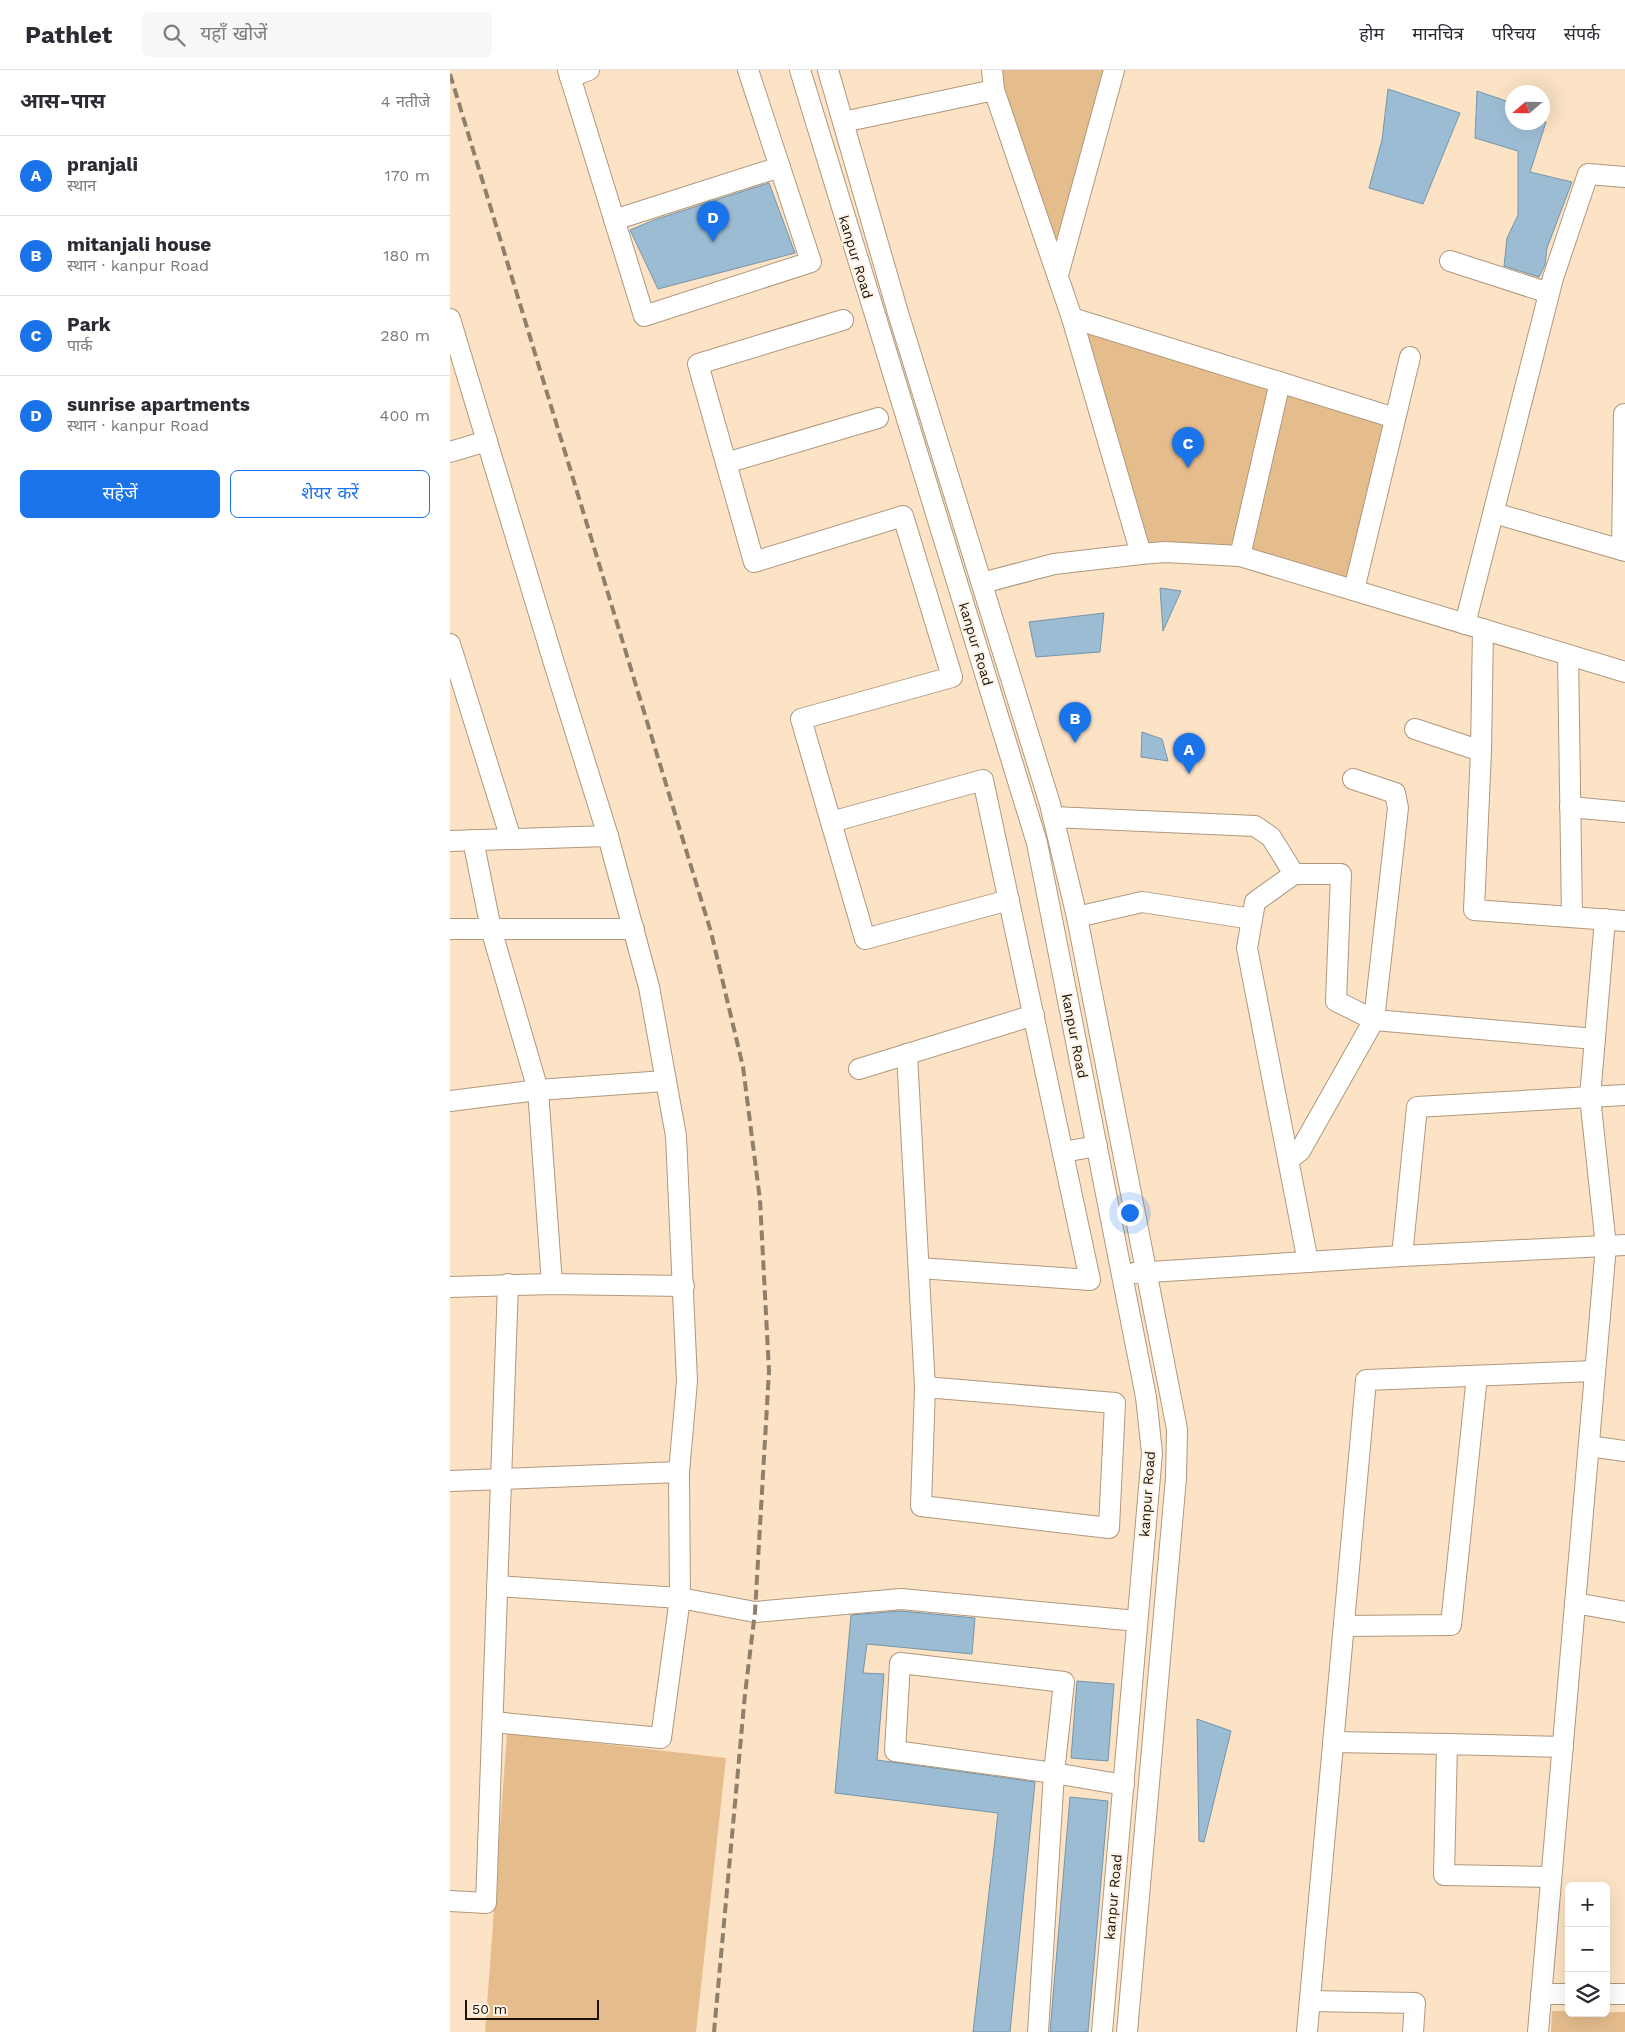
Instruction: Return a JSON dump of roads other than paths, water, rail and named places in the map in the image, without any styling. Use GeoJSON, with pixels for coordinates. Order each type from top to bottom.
{"type":"FeatureCollection","features":[{"type":"Feature","properties":{"kind":"street"},"geometry":{"type":"LineString","coordinates":[[589,70],[569,73],[644,316],[811,262],[748,70]]}},
{"type":"Feature","properties":{"kind":"street","name":"kanpur Road"},"geometry":{"type":"LineString","coordinates":[[800,70],[1037,843],[1146,1397],[1152,1453],[1102,2032]]}},
{"type":"Feature","properties":{"kind":"street"},"geometry":{"type":"LineString","coordinates":[[828,70],[898,313],[1053,817],[1077,917],[1177,1429],[1176,1478],[1127,2032]]}},
{"type":"Feature","properties":{"kind":"street"},"geometry":{"type":"LineString","coordinates":[[1058,275],[1114,70]]}},
{"type":"Feature","properties":{"kind":"street"},"geometry":{"type":"LineString","coordinates":[[843,122],[993,80],[1072,318],[1141,554]]}},
{"type":"Feature","properties":{"kind":"street"},"geometry":{"type":"LineString","coordinates":[[614,220],[780,167]]}},
{"type":"Feature","properties":{"kind":"street"},"geometry":{"type":"LineString","coordinates":[[1625,177],[1588,174],[1549,293],[1494,513],[1474,626],[1481,751],[1474,910],[1625,921]]}},
{"type":"Feature","properties":{"kind":"street"},"geometry":{"type":"LineString","coordinates":[[1450,261],[1549,293]]}},
{"type":"Feature","properties":{"kind":"street"},"geometry":{"type":"LineString","coordinates":[[1072,318],[1395,418]]}},
{"type":"Feature","properties":{"kind":"street"},"geometry":{"type":"LineString","coordinates":[[450,319],[458,377],[487,441],[608,836],[649,987],[676,1136],[687,1381],[679,1472],[680,1598],[661,1738],[493,1722]]}},
{"type":"Feature","properties":{"kind":"street"},"geometry":{"type":"LineString","coordinates":[[843,320],[698,364],[754,562],[903,516],[952,677],[801,720],[865,939],[1009,900]]}},
{"type":"Feature","properties":{"kind":"street"},"geometry":{"type":"LineString","coordinates":[[1354,590],[1410,357]]}},
{"type":"Feature","properties":{"kind":"street"},"geometry":{"type":"LineString","coordinates":[[1240,556],[1280,382]]}},
{"type":"Feature","properties":{"kind":"street"},"geometry":{"type":"LineString","coordinates":[[1494,513],[1624,550],[1624,414]]}},
{"type":"Feature","properties":{"kind":"street"},"geometry":{"type":"LineString","coordinates":[[726,463],[878,418]]}},
{"type":"Feature","properties":{"kind":"street"},"geometry":{"type":"LineString","coordinates":[[450,452],[487,441]]}},
{"type":"Feature","properties":{"kind":"street"},"geometry":{"type":"LineString","coordinates":[[982,583],[1054,564],[1141,554],[1164,552],[1240,556],[1625,672]]}},
{"type":"Feature","properties":{"kind":"street"},"geometry":{"type":"LineString","coordinates":[[953,570],[976,564]]}},
{"type":"Feature","properties":{"kind":"street"},"geometry":{"type":"LineString","coordinates":[[450,644],[511,839]]}},
{"type":"Feature","properties":{"kind":"street"},"geometry":{"type":"LineString","coordinates":[[1568,655],[1572,917]]}},
{"type":"Feature","properties":{"kind":"street"},"geometry":{"type":"LineString","coordinates":[[985,675],[1008,669]]}},
{"type":"Feature","properties":{"kind":"street"},"geometry":{"type":"LineString","coordinates":[[1415,728],[1481,751]]}},
{"type":"Feature","properties":{"kind":"street"},"geometry":{"type":"LineString","coordinates":[[1288,1160],[1300,1151],[1374,1020],[1398,808],[1395,793],[1353,779]]}},
{"type":"Feature","properties":{"kind":"street"},"geometry":{"type":"LineString","coordinates":[[831,822],[983,780],[1090,1280],[919,1268]]}},
{"type":"Feature","properties":{"kind":"street"},"geometry":{"type":"LineString","coordinates":[[1570,807],[1625,812]]}},
{"type":"Feature","properties":{"kind":"street"},"geometry":{"type":"LineString","coordinates":[[1053,817],[1255,826],[1271,837],[1294,874]]}},
{"type":"Feature","properties":{"kind":"street"},"geometry":{"type":"LineString","coordinates":[[450,841],[608,836]]}},
{"type":"Feature","properties":{"kind":"street"},"geometry":{"type":"LineString","coordinates":[[473,840],[491,929],[538,1090],[552,1284]]}},
{"type":"Feature","properties":{"kind":"street"},"geometry":{"type":"LineString","coordinates":[[1308,1262],[1247,948],[1255,902],[1294,874],[1340,874],[1336,1001],[1374,1020],[1595,1039]]}},
{"type":"Feature","properties":{"kind":"street"},"geometry":{"type":"LineString","coordinates":[[1077,917],[1142,902],[1252,918]]}},
{"type":"Feature","properties":{"kind":"street"},"geometry":{"type":"LineString","coordinates":[[1538,2032],[1595,1370],[1616,1246],[1590,1097],[1605,919]]}},
{"type":"Feature","properties":{"kind":"street"},"geometry":{"type":"LineString","coordinates":[[450,929],[634,929]]}},
{"type":"Feature","properties":{"kind":"street"},"geometry":{"type":"LineString","coordinates":[[858,1069],[1034,1015]]}},
{"type":"Feature","properties":{"kind":"street"},"geometry":{"type":"LineString","coordinates":[[907,1054],[925,1387],[921,1506],[1109,1528],[1115,1403],[925,1387]]}},
{"type":"Feature","properties":{"kind":"street"},"geometry":{"type":"LineString","coordinates":[[450,1101],[538,1090],[665,1081]]}},
{"type":"Feature","properties":{"kind":"street"},"geometry":{"type":"LineString","coordinates":[[1402,1256],[1417,1107],[1625,1095]]}},
{"type":"Feature","properties":{"kind":"street"},"geometry":{"type":"LineString","coordinates":[[1063,1152],[1097,1146]]}},
{"type":"Feature","properties":{"kind":"street"},"geometry":{"type":"LineString","coordinates":[[1122,1274],[1402,1256],[1616,1246]]}},
{"type":"Feature","properties":{"kind":"street"},"geometry":{"type":"LineString","coordinates":[[450,1287],[508,1284],[684,1286]]}},
{"type":"Feature","properties":{"kind":"street"},"geometry":{"type":"LineString","coordinates":[[450,1901],[486,1903],[508,1284]]}},
{"type":"Feature","properties":{"kind":"street"},"geometry":{"type":"LineString","coordinates":[[1307,2032],[1366,1380],[1595,1370]]}},
{"type":"Feature","properties":{"kind":"street"},"geometry":{"type":"LineString","coordinates":[[1344,1626],[1451,1625],[1477,1376]]}},
{"type":"Feature","properties":{"kind":"street"},"geometry":{"type":"LineString","coordinates":[[1589,1446],[1625,1451]]}},
{"type":"Feature","properties":{"kind":"street"},"geometry":{"type":"LineString","coordinates":[[450,1481],[679,1472]]}},
{"type":"Feature","properties":{"kind":"street"},"geometry":{"type":"LineString","coordinates":[[498,1586],[680,1598],[755,1612],[901,1599],[1137,1620]]}},
{"type":"Feature","properties":{"kind":"street"},"geometry":{"type":"LineString","coordinates":[[1575,1603],[1625,1612]]}},
{"type":"Feature","properties":{"kind":"street"},"geometry":{"type":"LineString","coordinates":[[1038,2032],[1054,1773],[1064,1682],[900,1663],[895,1751],[1054,1773],[1124,1785]]}},
{"type":"Feature","properties":{"kind":"street"},"geometry":{"type":"LineString","coordinates":[[1333,1742],[1562,1747]]}},
{"type":"Feature","properties":{"kind":"street"},"geometry":{"type":"LineString","coordinates":[[1447,1744],[1444,1875],[1551,1877]]}},
{"type":"Feature","properties":{"kind":"street"},"geometry":{"type":"LineString","coordinates":[[1119,1822],[1144,1829]]}},
{"type":"Feature","properties":{"kind":"street"},"geometry":{"type":"LineString","coordinates":[[1541,1994],[1565,1994]]}},
{"type":"Feature","properties":{"kind":"street"},"geometry":{"type":"LineString","coordinates":[[1610,1994],[1625,1994]]}},
{"type":"Feature","properties":{"kind":"street"},"geometry":{"type":"LineString","coordinates":[[1310,2001],[1415,2003],[1413,2032]]}},
{"type":"Feature","properties":{"kind":"railway"},"geometry":{"type":"LineString","coordinates":[[450,74],[711,932],[743,1067],[760,1200],[769,1371],[755,1612],[745,1694],[714,2032]]}},
{"type":"Feature","properties":{"kind":"place","name":"sunrise apartments"},"geometry":{"type":"Point","coordinates":[713,242]}},
{"type":"Feature","properties":{"kind":"place","name":"Park"},"geometry":{"type":"Point","coordinates":[1188,468]}},
{"type":"Feature","properties":{"kind":"place","name":"mitanjali house"},"geometry":{"type":"Point","coordinates":[1075,743]}},
{"type":"Feature","properties":{"kind":"place","name":"pranjali"},"geometry":{"type":"Point","coordinates":[1189,774]}}]}
